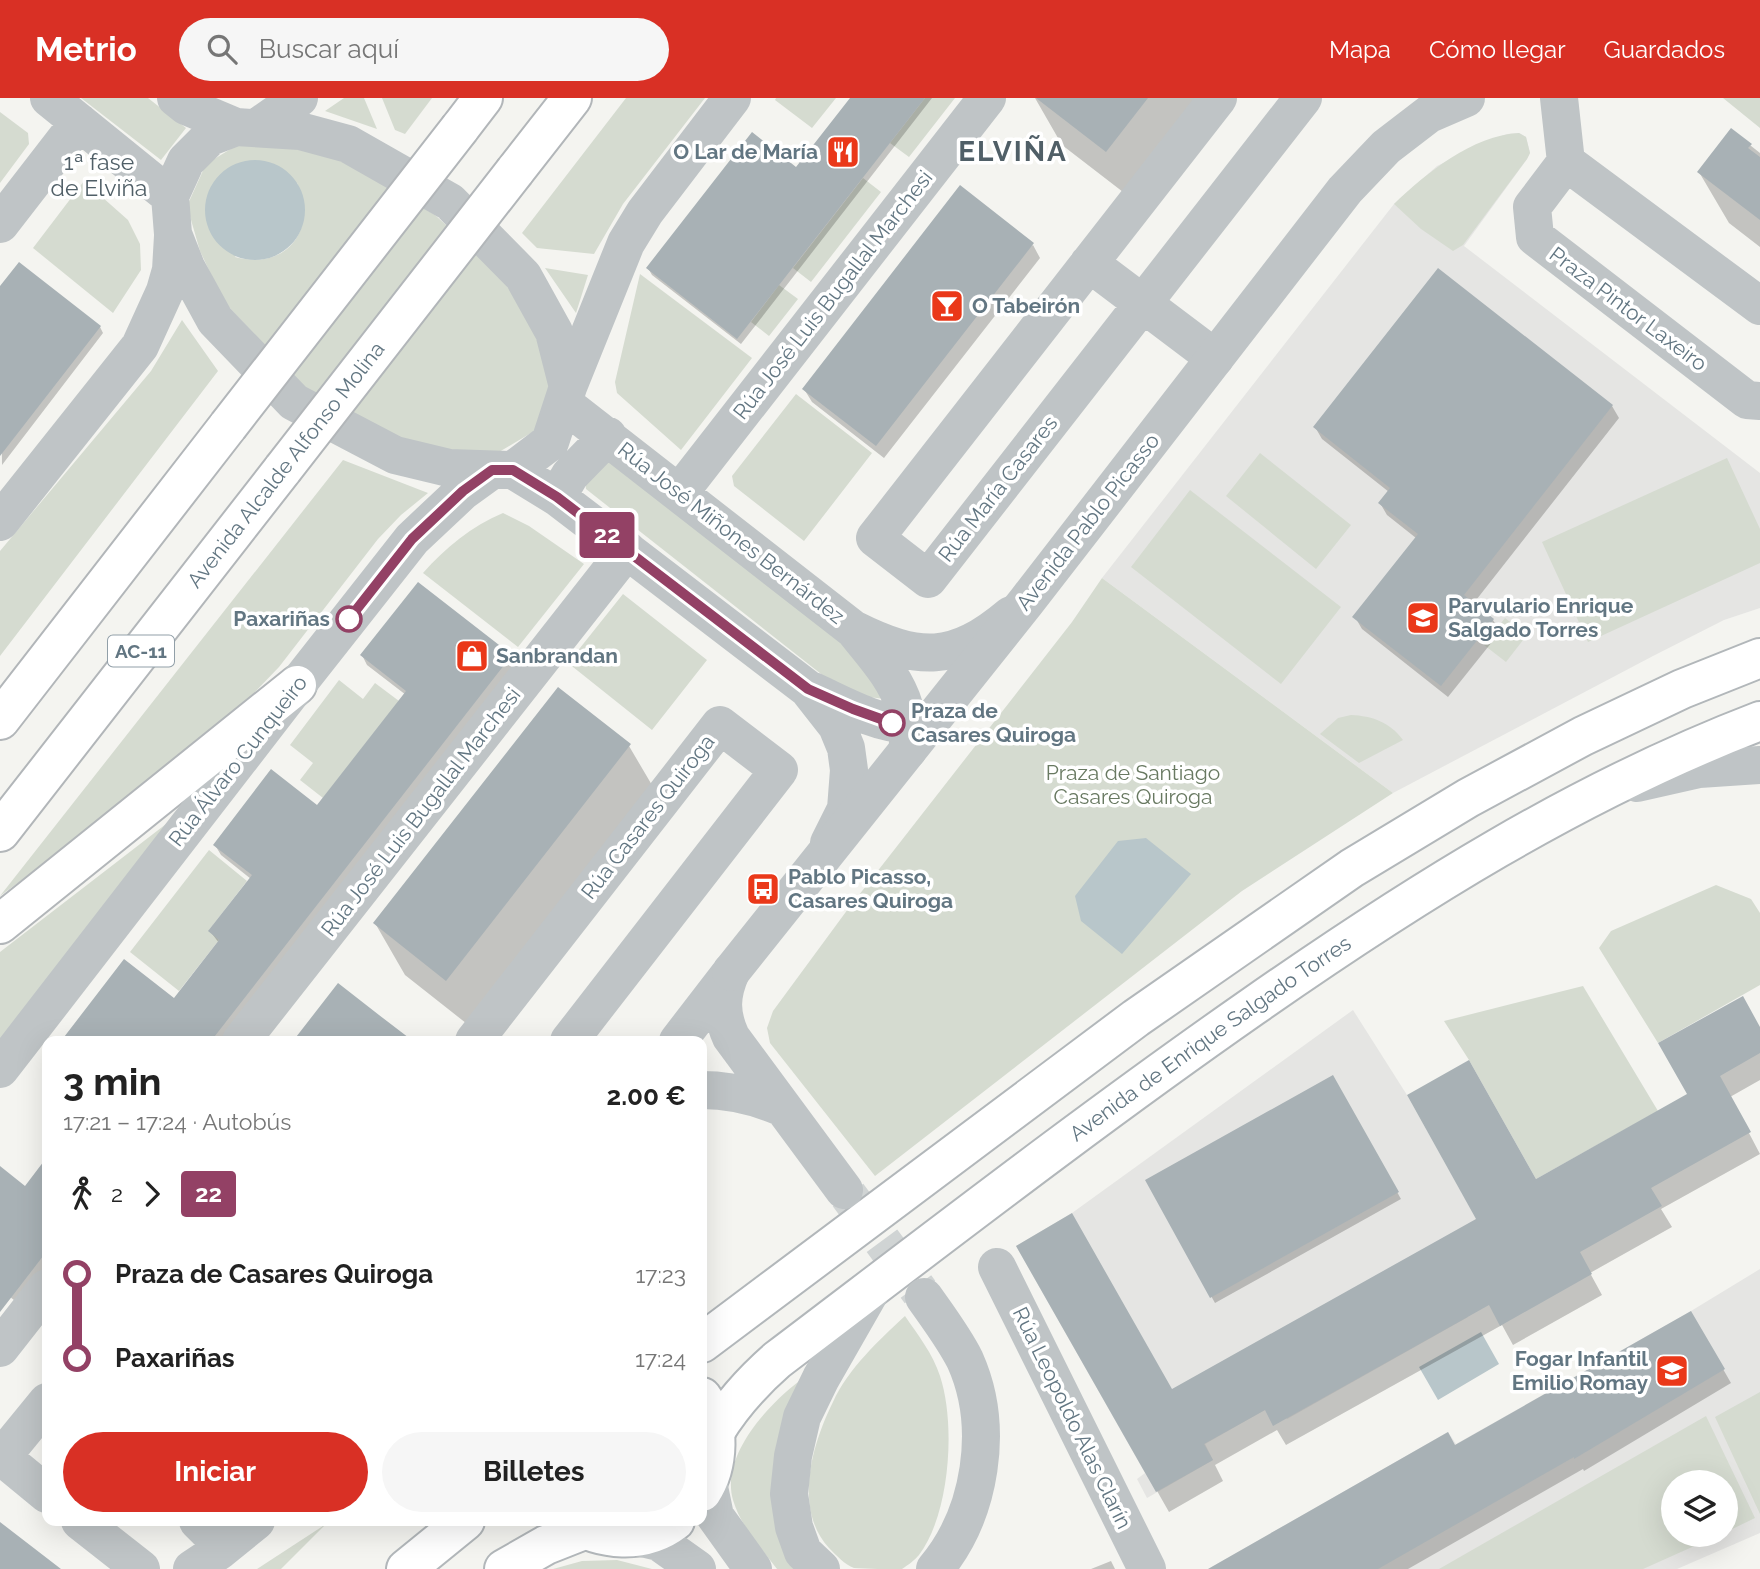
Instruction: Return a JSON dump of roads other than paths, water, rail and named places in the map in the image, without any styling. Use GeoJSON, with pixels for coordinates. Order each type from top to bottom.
{"type":"FeatureCollection","features":[{"type":"Feature","properties":{"kind":"main road"},"geometry":{"type":"LineString","coordinates":[[0,720],[483,98]]}},
{"type":"Feature","properties":{"kind":"main road","name":"Avenida Alcalde Alfonso Molina"},"geometry":{"type":"LineString","coordinates":[[0,832],[572,98]]}},
{"type":"Feature","properties":{"kind":"main road"},"geometry":{"type":"LineString","coordinates":[[707,1339],[1136,1018],[1352,868],[1468,798],[1583,736],[1682,689],[1760,658]]}},
{"type":"Feature","properties":{"kind":"main road"},"geometry":{"type":"LineString","coordinates":[[0,924],[297,685]]}},
{"type":"Feature","properties":{"kind":"main road","name":"Avenida de Enrique Salgado Torres"},"geometry":{"type":"LineString","coordinates":[[715,1432],[750,1384],[873,1287],[1172,1063],[1381,918],[1490,852],[1601,791],[1760,720]]}},
{"type":"Feature","properties":{"kind":"main road"},"geometry":{"type":"LineString","coordinates":[[707,1405],[715,1432],[715,1458],[707,1481]]}},
{"type":"Feature","properties":{"kind":"main road"},"geometry":{"type":"LineString","coordinates":[[406,1569],[460,1526]]}},
{"type":"Feature","properties":{"kind":"main road"},"geometry":{"type":"LineString","coordinates":[[504,1569],[575,1526]]}},
{"type":"Feature","properties":{"kind":"main road"},"geometry":{"type":"LineString","coordinates":[[580,1526],[611,1538],[638,1537],[668,1526]]}},
{"type":"Feature","properties":{"kind":"street"},"geometry":{"type":"LineString","coordinates":[[49,98],[170,196]]}},
{"type":"Feature","properties":{"kind":"street"},"geometry":{"type":"LineString","coordinates":[[177,98],[186,106],[246,128],[300,131],[348,144],[450,202],[523,276],[554,332],[566,395]]}},
{"type":"Feature","properties":{"kind":"street"},"geometry":{"type":"LineString","coordinates":[[0,522],[140,346],[165,291],[171,270],[173,234],[170,196],[186,161],[210,137],[246,128],[299,98]]}},
{"type":"Feature","properties":{"kind":"street"},"geometry":{"type":"LineString","coordinates":[[566,395],[626,243],[645,212],[732,98]]}},
{"type":"Feature","properties":{"kind":"street","name":"Rúa José Luis Bugallal Marchesi"},"geometry":{"type":"LineString","coordinates":[[680,492],[986,98]]}},
{"type":"Feature","properties":{"kind":"street","name":"Rúa María Casares"},"geometry":{"type":"LineString","coordinates":[[1218,98],[875,538],[928,579],[1303,98]]}},
{"type":"Feature","properties":{"kind":"street","name":"Avenida Pablo Picasso"},"geometry":{"type":"LineString","coordinates":[[697,1025],[732,972],[821,859],[916,731],[1026,602],[1345,190],[1386,147],[1429,114],[1466,98]]}},
{"type":"Feature","properties":{"kind":"street"},"geometry":{"type":"LineString","coordinates":[[1559,98],[1566,162],[1760,306]]}},
{"type":"Feature","properties":{"kind":"street"},"geometry":{"type":"LineString","coordinates":[[0,224],[79,122]]}},
{"type":"Feature","properties":{"kind":"street","name":"Praza Pintor Laxeiro"},"geometry":{"type":"LineString","coordinates":[[1566,162],[1532,207],[1535,237],[1747,400],[1760,401]]}},
{"type":"Feature","properties":{"kind":"street"},"geometry":{"type":"LineString","coordinates":[[173,234],[186,267],[215,320],[294,402],[395,455],[449,468],[503,470],[557,497],[808,689],[853,709],[916,731]]}},
{"type":"Feature","properties":{"kind":"street"},"geometry":{"type":"LineString","coordinates":[[1089,263],[1215,358]]}},
{"type":"Feature","properties":{"kind":"street","name":"Rúa José Miñones Bernárdez"},"geometry":{"type":"LineString","coordinates":[[566,395],[608,436],[853,629],[885,645],[911,651],[956,650],[987,635],[1026,602]]}},
{"type":"Feature","properties":{"kind":"street","name":"Rúa Álvaro Cunqueiro"},"geometry":{"type":"LineString","coordinates":[[0,1069],[412,539],[463,491],[550,442],[566,395]]}},
{"type":"Feature","properties":{"kind":"street","name":"Rúa José Miñones Bernárdez"},"geometry":{"type":"LineString","coordinates":[[557,497],[570,475],[608,436]]}},
{"type":"Feature","properties":{"kind":"street","name":"Rúa José Luis Bugallal Marchesi"},"geometry":{"type":"LineString","coordinates":[[245,1036],[627,551]]}},
{"type":"Feature","properties":{"kind":"street","name":"Rúa José Miñones Bernárdez"},"geometry":{"type":"LineString","coordinates":[[853,629],[894,684],[916,731]]}},
{"type":"Feature","properties":{"kind":"street"},"geometry":{"type":"LineString","coordinates":[[808,689],[837,726],[846,748],[849,770],[846,809],[821,859]]}},
{"type":"Feature","properties":{"kind":"street","name":"Rúa Casares Quiroga"},"geometry":{"type":"LineString","coordinates":[[478,1036],[720,724],[779,770],[573,1036]]}},
{"type":"Feature","properties":{"kind":"street"},"geometry":{"type":"LineString","coordinates":[[1601,791],[1699,769],[1760,765]]}},
{"type":"Feature","properties":{"kind":"street"},"geometry":{"type":"LineString","coordinates":[[697,1025],[731,1037],[844,1190]]}},
{"type":"Feature","properties":{"kind":"street"},"geometry":{"type":"LineString","coordinates":[[707,1090],[728,1090],[746,1094],[781,1107]]}},
{"type":"Feature","properties":{"kind":"street","name":"Rúa Leopoldo Alas Clarín"},"geometry":{"type":"LineString","coordinates":[[997,1267],[1147,1569]]}},
{"type":"Feature","properties":{"kind":"street"},"geometry":{"type":"LineString","coordinates":[[821,1569],[803,1552],[794,1527],[789,1494],[793,1457],[802,1417],[873,1287]]}},
{"type":"Feature","properties":{"kind":"street"},"geometry":{"type":"LineString","coordinates":[[3,1340],[42,1294]]}},
{"type":"Feature","properties":{"kind":"street"},"geometry":{"type":"LineString","coordinates":[[924,1297],[965,1360],[976,1391],[979,1412],[980,1454],[975,1491],[961,1527],[945,1557],[935,1569]]}},
{"type":"Feature","properties":{"kind":"street"},"geometry":{"type":"LineString","coordinates":[[42,1407],[5,1444],[2,1457],[42,1490]]}},
{"type":"Feature","properties":{"kind":"street"},"geometry":{"type":"LineString","coordinates":[[707,1492],[715,1516],[753,1569]]}},
{"type":"Feature","properties":{"kind":"street"},"geometry":{"type":"LineString","coordinates":[[86,1526],[141,1569]]}},
{"type":"Feature","properties":{"kind":"street"},"geometry":{"type":"LineString","coordinates":[[203,1547],[246,1526]]}},
{"type":"Feature","properties":{"kind":"street"},"geometry":{"type":"LineString","coordinates":[[638,1537],[659,1542],[696,1569]]}},
{"type":"Feature","properties":{"kind":"tunnel"},"geometry":{"type":"LineString","coordinates":[[848,1195],[920,1292]]}},
{"type":"Feature","properties":{"kind":"place","name":"O Lar de María"},"geometry":{"type":"Point","coordinates":[843,152]}},
{"type":"Feature","properties":{"kind":"place","name":"O Tabeirón"},"geometry":{"type":"Point","coordinates":[947,306]}},
{"type":"Feature","properties":{"kind":"place","name":"Parvulario Enrique Salgado Torres"},"geometry":{"type":"Point","coordinates":[1423,618]}},
{"type":"Feature","properties":{"kind":"place","name":"Paxariñas"},"geometry":{"type":"Point","coordinates":[349,619]}},
{"type":"Feature","properties":{"kind":"place","name":"Sanbrandan"},"geometry":{"type":"Point","coordinates":[472,656]}},
{"type":"Feature","properties":{"kind":"place","name":"Praza de Casares Quiroga"},"geometry":{"type":"Point","coordinates":[892,723]}},
{"type":"Feature","properties":{"kind":"place","name":"Pablo Picasso, Casares Quiroga"},"geometry":{"type":"Point","coordinates":[763,889]}},
{"type":"Feature","properties":{"kind":"place","name":"Fogar Infantil Emilio Romay"},"geometry":{"type":"Point","coordinates":[1672,1371]}},
{"type":"Feature","properties":{"kind":"district","name":"ELVIÑA"},"geometry":{"type":"Point","coordinates":[1013,151]}},
{"type":"Feature","properties":{"kind":"district","name":"1ª fase de Elviña"},"geometry":{"type":"Point","coordinates":[99,175]}},
{"type":"Feature","properties":{"kind":"park label","name":"Praza de Santiago Casares Quiroga"},"geometry":{"type":"Point","coordinates":[1133,785]}}]}
